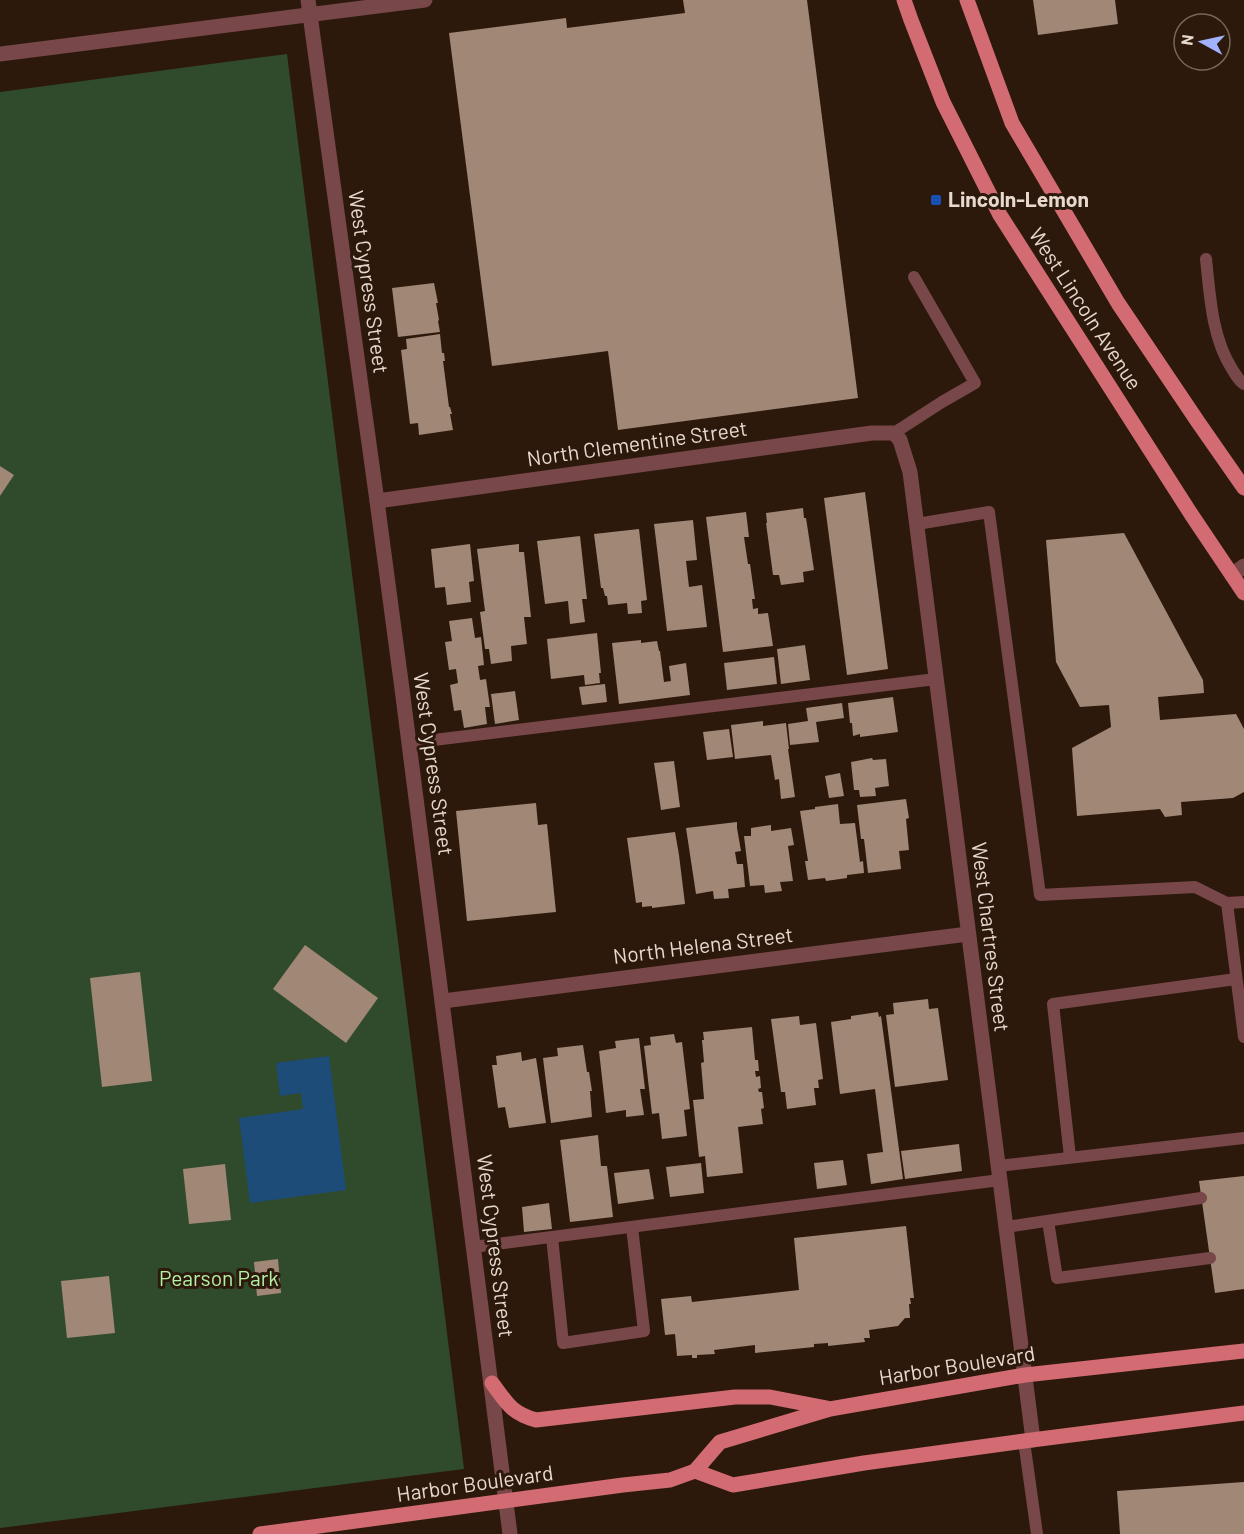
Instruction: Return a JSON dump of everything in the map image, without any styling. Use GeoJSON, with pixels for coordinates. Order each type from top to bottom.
{"type":"FeatureCollection","features":[{"type":"Feature","properties":{"kind":"main road","name":"West Lincoln Avenue"},"geometry":{"type":"LineString","coordinates":[[904,0],[942,102],[1000,215],[1083,347],[1238,571],[1244,593]]}},
{"type":"Feature","properties":{"kind":"main road","name":"West Lincoln Avenue"},"geometry":{"type":"LineString","coordinates":[[967,0],[1012,123],[1118,303],[1244,488]]}},
{"type":"Feature","properties":{"kind":"main road","name":"Harbor Boulevard"},"geometry":{"type":"LineString","coordinates":[[260,1534],[670,1480],[695,1472],[720,1442],[830,1409],[1025,1375],[1244,1351]]}},
{"type":"Feature","properties":{"kind":"main road"},"geometry":{"type":"LineString","coordinates":[[492,1383],[513,1410],[536,1420],[735,1397],[770,1397],[830,1409]]}},
{"type":"Feature","properties":{"kind":"main road"},"geometry":{"type":"LineString","coordinates":[[695,1472],[733,1485],[864,1463],[1244,1413]]}},
{"type":"Feature","properties":{"kind":"street"},"geometry":{"type":"LineString","coordinates":[[0,54],[309,7],[425,0]]}},
{"type":"Feature","properties":{"kind":"street","name":"West Cypress Street"},"geometry":{"type":"LineString","coordinates":[[309,7],[443,1000],[510,1534]]}},
{"type":"Feature","properties":{"kind":"street","name":"North Clementine Street"},"geometry":{"type":"LineString","coordinates":[[377,501],[872,433],[897,436]]}},
{"type":"Feature","properties":{"kind":"street","name":"West Chartres Street"},"geometry":{"type":"LineString","coordinates":[[897,436],[910,472],[1025,1375],[1029,1440]]}},
{"type":"Feature","properties":{"kind":"street","name":"North Helena Street"},"geometry":{"type":"LineString","coordinates":[[443,1000],[968,934]]}},
{"type":"Feature","properties":{"kind":"lane"},"geometry":{"type":"LineString","coordinates":[[1206,259],[1209,294],[1217,333],[1226,360],[1244,384]]}},
{"type":"Feature","properties":{"kind":"lane"},"geometry":{"type":"LineString","coordinates":[[897,436],[942,402],[975,383],[914,277]]}},
{"type":"Feature","properties":{"kind":"lane"},"geometry":{"type":"LineString","coordinates":[[916,524],[989,512],[1040,895],[1195,887],[1227,903],[1244,902]]}},
{"type":"Feature","properties":{"kind":"lane"},"geometry":{"type":"LineString","coordinates":[[409,743],[936,680]]}},
{"type":"Feature","properties":{"kind":"lane"},"geometry":{"type":"LineString","coordinates":[[1227,903],[1244,1037]]}},
{"type":"Feature","properties":{"kind":"lane"},"geometry":{"type":"LineString","coordinates":[[1070,1157],[1053,1004],[1236,979]]}},
{"type":"Feature","properties":{"kind":"lane"},"geometry":{"type":"LineString","coordinates":[[473,1247],[632,1227],[999,1173],[1070,1157],[1244,1138]]}},
{"type":"Feature","properties":{"kind":"lane"},"geometry":{"type":"LineString","coordinates":[[1006,1227],[1201,1198]]}},
{"type":"Feature","properties":{"kind":"lane"},"geometry":{"type":"LineString","coordinates":[[1048,1221],[1057,1278],[1210,1258]]}},
{"type":"Feature","properties":{"kind":"lane"},"geometry":{"type":"LineString","coordinates":[[552,1237],[563,1343],[644,1331],[632,1227]]}},
{"type":"Feature","properties":{"kind":"lane"},"geometry":{"type":"LineString","coordinates":[[1029,1440],[1037,1534]]}},
{"type":"Feature","properties":{"kind":"green space","name":"Pearson Park"},"geometry":{"type":"Polygon","coordinates":[[[287,54],[464,1469],[0,1528],[0,92],[287,54]]]}},
{"type":"Feature","properties":{"kind":"water"},"geometry":{"type":"Polygon","coordinates":[[[329,1056],[346,1190],[250,1203],[239,1118],[303,1109],[301,1093],[280,1096],[276,1063],[329,1056]]]}},
{"type":"Feature","properties":{"kind":"building"},"geometry":{"type":"Polygon","coordinates":[[[683,0],[807,0],[858,398],[618,430],[608,351],[492,366],[449,33],[566,18],[567,28],[685,13],[683,0]]]}},
{"type":"Feature","properties":{"kind":"building"},"geometry":{"type":"Polygon","coordinates":[[[1033,0],[1115,0],[1118,24],[1038,35],[1033,0]]]}},
{"type":"Feature","properties":{"kind":"building"},"geometry":{"type":"Polygon","coordinates":[[[434,283],[440,332],[398,337],[392,288],[434,283]]]}},
{"type":"Feature","properties":{"kind":"building"},"geometry":{"type":"Polygon","coordinates":[[[440,334],[453,430],[419,435],[418,423],[410,424],[401,350],[407,349],[406,339],[440,334]]]}},
{"type":"Feature","properties":{"kind":"building"},"geometry":{"type":"Polygon","coordinates":[[[0,466],[14,475],[0,496],[0,466]]]}},
{"type":"Feature","properties":{"kind":"building"},"geometry":{"type":"Polygon","coordinates":[[[865,492],[888,669],[847,675],[824,498],[865,492]]]}},
{"type":"Feature","properties":{"kind":"building"},"geometry":{"type":"Polygon","coordinates":[[[803,508],[814,570],[803,572],[804,582],[781,585],[779,575],[773,575],[766,513],[803,508]]]}},
{"type":"Feature","properties":{"kind":"building"},"geometry":{"type":"Polygon","coordinates":[[[746,512],[749,537],[744,537],[755,599],[752,599],[753,609],[758,608],[758,614],[768,613],[773,646],[723,652],[706,517],[746,512]]]}},
{"type":"Feature","properties":{"kind":"building"},"geometry":{"type":"Polygon","coordinates":[[[693,520],[697,560],[686,561],[689,587],[702,585],[707,627],[667,631],[654,524],[693,520]]]}},
{"type":"Feature","properties":{"kind":"building"},"geometry":{"type":"Polygon","coordinates":[[[639,529],[647,600],[641,601],[642,613],[628,614],[627,603],[608,605],[607,596],[601,588],[594,534],[639,529]]]}},
{"type":"Feature","properties":{"kind":"building"},"geometry":{"type":"Polygon","coordinates":[[[1124,533],[1203,680],[1204,693],[1158,697],[1160,720],[1236,714],[1244,729],[1244,792],[1233,798],[1181,802],[1182,815],[1165,817],[1160,809],[1077,816],[1072,748],[1111,727],[1109,705],[1080,707],[1056,662],[1046,540],[1124,533]]]}},
{"type":"Feature","properties":{"kind":"building"},"geometry":{"type":"Polygon","coordinates":[[[580,536],[587,599],[582,599],[585,622],[570,624],[568,601],[545,604],[537,541],[580,536]]]}},
{"type":"Feature","properties":{"kind":"building"},"geometry":{"type":"Polygon","coordinates":[[[470,544],[474,581],[469,582],[471,602],[447,605],[445,587],[435,588],[431,549],[470,544]]]}},
{"type":"Feature","properties":{"kind":"building"},"geometry":{"type":"Polygon","coordinates":[[[519,544],[519,552],[524,552],[531,617],[524,617],[527,644],[511,646],[512,661],[491,664],[489,649],[485,649],[480,612],[485,611],[477,549],[519,544]]]}},
{"type":"Feature","properties":{"kind":"building"},"geometry":{"type":"Polygon","coordinates":[[[472,618],[475,638],[481,637],[484,665],[478,666],[480,680],[486,679],[490,707],[485,707],[487,724],[464,728],[461,710],[454,711],[450,685],[458,683],[456,669],[449,670],[445,642],[452,641],[449,621],[472,618]]]}},
{"type":"Feature","properties":{"kind":"building"},"geometry":{"type":"Polygon","coordinates":[[[597,633],[600,683],[585,685],[584,675],[551,679],[547,639],[597,633]]]}},
{"type":"Feature","properties":{"kind":"building"},"geometry":{"type":"Polygon","coordinates":[[[641,640],[641,643],[657,641],[664,682],[671,681],[669,666],[686,663],[690,695],[619,704],[612,643],[641,640]]]}},
{"type":"Feature","properties":{"kind":"building"},"geometry":{"type":"Polygon","coordinates":[[[805,645],[810,680],[781,684],[777,649],[805,645]]]}},
{"type":"Feature","properties":{"kind":"building"},"geometry":{"type":"Polygon","coordinates":[[[774,657],[777,684],[727,690],[724,663],[774,657]]]}},
{"type":"Feature","properties":{"kind":"building"},"geometry":{"type":"Polygon","coordinates":[[[605,684],[607,702],[582,705],[579,687],[605,684]]]}},
{"type":"Feature","properties":{"kind":"building"},"geometry":{"type":"Polygon","coordinates":[[[515,691],[519,720],[495,724],[491,694],[515,691]]]}},
{"type":"Feature","properties":{"kind":"building"},"geometry":{"type":"Polygon","coordinates":[[[893,697],[898,732],[853,736],[848,703],[893,697]]]}},
{"type":"Feature","properties":{"kind":"building"},"geometry":{"type":"Polygon","coordinates":[[[842,703],[844,718],[816,722],[819,742],[790,745],[788,724],[808,721],[806,708],[842,703]]]}},
{"type":"Feature","properties":{"kind":"building"},"geometry":{"type":"Polygon","coordinates":[[[763,721],[763,726],[786,723],[795,797],[781,799],[779,779],[775,780],[771,755],[735,759],[731,725],[763,721]]]}},
{"type":"Feature","properties":{"kind":"building"},"geometry":{"type":"Polygon","coordinates":[[[729,729],[733,757],[707,760],[703,732],[729,729]]]}},
{"type":"Feature","properties":{"kind":"building"},"geometry":{"type":"Polygon","coordinates":[[[872,758],[873,760],[886,759],[889,786],[875,788],[876,796],[860,797],[859,790],[854,790],[851,762],[872,758]]]}},
{"type":"Feature","properties":{"kind":"building"},"geometry":{"type":"Polygon","coordinates":[[[674,761],[680,807],[661,810],[654,763],[674,761]]]}},
{"type":"Feature","properties":{"kind":"building"},"geometry":{"type":"Polygon","coordinates":[[[840,773],[844,796],[829,798],[825,776],[840,773]]]}},
{"type":"Feature","properties":{"kind":"building"},"geometry":{"type":"Polygon","coordinates":[[[906,799],[909,818],[906,819],[909,850],[899,851],[901,869],[868,873],[857,805],[906,799]]]}},
{"type":"Feature","properties":{"kind":"building"},"geometry":{"type":"Polygon","coordinates":[[[536,803],[538,825],[547,824],[556,912],[467,921],[456,811],[536,803]]]}},
{"type":"Feature","properties":{"kind":"building"},"geometry":{"type":"Polygon","coordinates":[[[838,804],[840,824],[855,823],[860,862],[863,861],[864,873],[826,881],[825,878],[808,880],[805,861],[808,861],[800,811],[838,804]]]}},
{"type":"Feature","properties":{"kind":"building"},"geometry":{"type":"Polygon","coordinates":[[[737,822],[741,851],[735,852],[737,864],[743,864],[745,887],[728,889],[729,898],[714,899],[713,891],[696,894],[686,828],[737,822]]]}},
{"type":"Feature","properties":{"kind":"building"},"geometry":{"type":"Polygon","coordinates":[[[771,825],[771,831],[791,828],[794,845],[788,846],[793,881],[780,882],[782,891],[765,893],[764,885],[750,886],[744,836],[751,836],[751,828],[771,825]]]}},
{"type":"Feature","properties":{"kind":"building"},"geometry":{"type":"Polygon","coordinates":[[[675,832],[685,904],[642,907],[642,902],[636,903],[627,838],[675,832]]]}},
{"type":"Feature","properties":{"kind":"building"},"geometry":{"type":"Polygon","coordinates":[[[305,945],[378,998],[346,1043],[273,989],[305,945]]]}},
{"type":"Feature","properties":{"kind":"building"},"geometry":{"type":"Polygon","coordinates":[[[140,972],[152,1081],[102,1087],[90,978],[140,972]]]}},
{"type":"Feature","properties":{"kind":"building"},"geometry":{"type":"Polygon","coordinates":[[[928,999],[929,1009],[938,1008],[948,1080],[895,1087],[886,1015],[894,1014],[893,1003],[928,999]]]}},
{"type":"Feature","properties":{"kind":"building"},"geometry":{"type":"Polygon","coordinates":[[[878,1012],[879,1017],[881,1016],[903,1179],[871,1184],[867,1154],[883,1152],[875,1089],[840,1094],[831,1022],[878,1012]]]}},
{"type":"Feature","properties":{"kind":"building"},"geometry":{"type":"Polygon","coordinates":[[[799,1016],[800,1025],[816,1023],[823,1079],[818,1080],[819,1088],[814,1088],[816,1105],[787,1109],[785,1092],[781,1092],[771,1019],[799,1016]]]}},
{"type":"Feature","properties":{"kind":"building"},"geometry":{"type":"Polygon","coordinates":[[[752,1027],[755,1060],[758,1060],[759,1071],[755,1071],[756,1077],[760,1076],[761,1088],[758,1089],[762,1092],[764,1108],[761,1109],[763,1124],[738,1127],[743,1173],[707,1177],[705,1156],[699,1157],[693,1100],[704,1099],[701,1063],[704,1062],[703,1032],[752,1027]]]}},
{"type":"Feature","properties":{"kind":"building"},"geometry":{"type":"Polygon","coordinates":[[[674,1034],[676,1043],[682,1042],[690,1109],[684,1110],[687,1136],[662,1139],[659,1113],[652,1114],[644,1046],[651,1045],[650,1037],[674,1034]]]}},
{"type":"Feature","properties":{"kind":"building"},"geometry":{"type":"Polygon","coordinates":[[[639,1038],[645,1089],[640,1089],[644,1115],[626,1117],[626,1110],[606,1113],[599,1051],[616,1048],[615,1041],[639,1038]]]}},
{"type":"Feature","properties":{"kind":"building"},"geometry":{"type":"Polygon","coordinates":[[[583,1045],[592,1091],[590,1091],[592,1117],[551,1123],[543,1058],[558,1056],[557,1048],[583,1045]]]}},
{"type":"Feature","properties":{"kind":"building"},"geometry":{"type":"Polygon","coordinates":[[[521,1052],[522,1061],[536,1058],[546,1123],[509,1128],[505,1107],[498,1108],[492,1065],[497,1065],[496,1056],[521,1052]]]}},
{"type":"Feature","properties":{"kind":"building"},"geometry":{"type":"Polygon","coordinates":[[[598,1135],[601,1166],[607,1166],[613,1217],[570,1222],[560,1140],[598,1135]]]}},
{"type":"Feature","properties":{"kind":"building"},"geometry":{"type":"Polygon","coordinates":[[[959,1144],[962,1171],[905,1179],[901,1151],[959,1144]]]}},
{"type":"Feature","properties":{"kind":"building"},"geometry":{"type":"Polygon","coordinates":[[[843,1160],[847,1185],[817,1189],[814,1163],[843,1160]]]}},
{"type":"Feature","properties":{"kind":"building"},"geometry":{"type":"Polygon","coordinates":[[[701,1163],[704,1193],[670,1197],[666,1167],[701,1163]]]}},
{"type":"Feature","properties":{"kind":"building"},"geometry":{"type":"Polygon","coordinates":[[[225,1164],[231,1220],[189,1224],[183,1169],[225,1164]]]}},
{"type":"Feature","properties":{"kind":"building"},"geometry":{"type":"Polygon","coordinates":[[[649,1169],[654,1199],[618,1204],[614,1173],[649,1169]]]}},
{"type":"Feature","properties":{"kind":"building"},"geometry":{"type":"Polygon","coordinates":[[[1244,1176],[1244,1289],[1215,1293],[1199,1181],[1244,1176]]]}},
{"type":"Feature","properties":{"kind":"building"},"geometry":{"type":"Polygon","coordinates":[[[549,1203],[552,1229],[524,1232],[522,1207],[549,1203]]]}},
{"type":"Feature","properties":{"kind":"building"},"geometry":{"type":"Polygon","coordinates":[[[906,1226],[914,1298],[910,1298],[910,1318],[905,1318],[898,1326],[869,1330],[870,1338],[864,1338],[865,1342],[828,1346],[828,1343],[814,1344],[814,1347],[755,1353],[755,1345],[714,1350],[715,1354],[697,1355],[697,1358],[692,1358],[692,1355],[677,1356],[675,1334],[665,1335],[661,1299],[691,1296],[692,1302],[799,1290],[794,1238],[906,1226]]]}},
{"type":"Feature","properties":{"kind":"building"},"geometry":{"type":"Polygon","coordinates":[[[278,1259],[281,1293],[257,1296],[254,1262],[278,1259]]]}},
{"type":"Feature","properties":{"kind":"building"},"geometry":{"type":"Polygon","coordinates":[[[109,1276],[115,1333],[67,1338],[61,1281],[109,1276]]]}},
{"type":"Feature","properties":{"kind":"building"},"geometry":{"type":"Polygon","coordinates":[[[1244,1482],[1244,1534],[1120,1534],[1117,1491],[1244,1482]]]}},
{"type":"Feature","properties":{"kind":"place","name":"Lincoln-Lemon"},"geometry":{"type":"Point","coordinates":[936,200]}}]}
